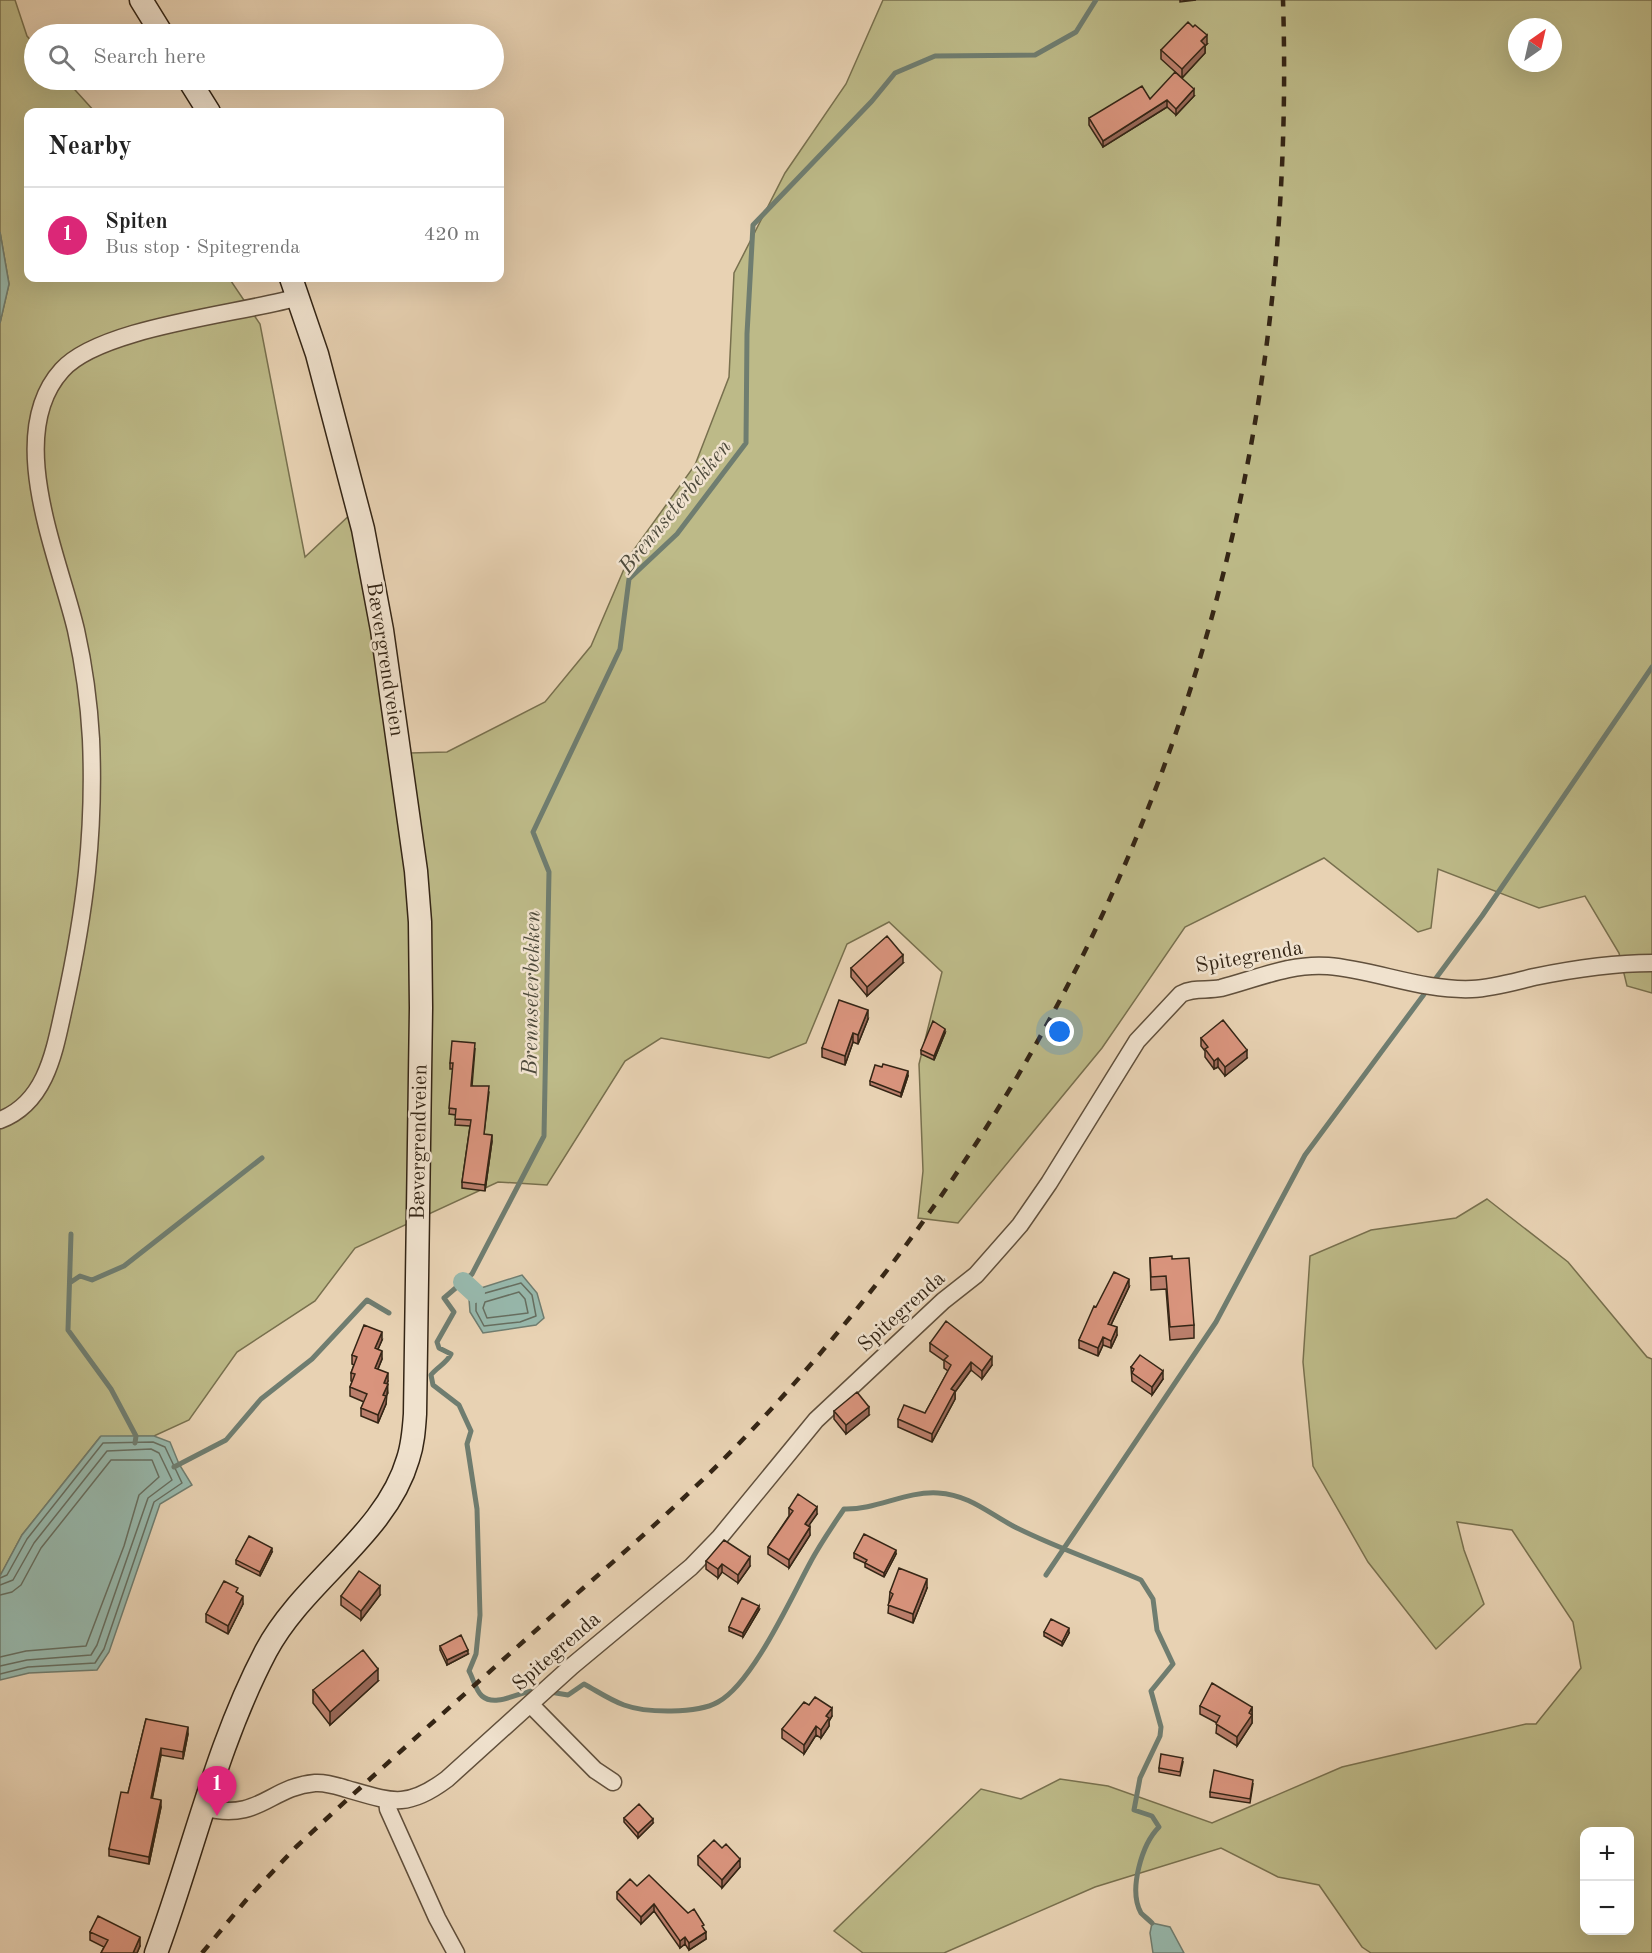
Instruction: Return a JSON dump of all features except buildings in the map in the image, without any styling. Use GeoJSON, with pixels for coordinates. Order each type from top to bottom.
{"type":"FeatureCollection","features":[{"type":"Feature","properties":{"kind":"main road"},"geometry":{"type":"LineString","coordinates":[[141,0],[156,24]]}},
{"type":"Feature","properties":{"kind":"main road"},"geometry":{"type":"LineString","coordinates":[[195,90],[206,108]]}},
{"type":"Feature","properties":{"kind":"main road","name":"Bævergrendveien"},"geometry":{"type":"LineString","coordinates":[[156,1953],[241,1701],[268,1648],[298,1604],[372,1524],[388,1501],[408,1460],[415,1414],[421,998],[416,871],[384,641],[363,529],[317,354],[295,287]]}},
{"type":"Feature","properties":{"kind":"street"},"geometry":{"type":"LineString","coordinates":[[0,1120],[26,1105],[35,1094],[55,1048],[84,908],[92,842],[88,709],[76,630],[39,489],[35,456],[42,408],[50,387],[62,370],[89,349],[108,341],[295,287]]}},
{"type":"Feature","properties":{"kind":"street","name":"Spitegrenda"},"geometry":{"type":"LineString","coordinates":[[205,1808],[241,1812],[302,1785],[317,1782],[387,1800],[406,1801],[434,1789],[691,1567],[720,1537],[838,1397],[943,1301],[976,1275],[1020,1225],[1049,1183],[1137,1041],[1181,994],[1190,989],[1220,988],[1262,974],[1311,966],[1342,968],[1402,981],[1470,989],[1493,987],[1580,969],[1652,963]]}},
{"type":"Feature","properties":{"kind":"street"},"geometry":{"type":"LineString","coordinates":[[530,1704],[595,1770],[613,1782]]}},
{"type":"Feature","properties":{"kind":"street"},"geometry":{"type":"LineString","coordinates":[[387,1800],[388,1809],[437,1918],[456,1953]]}},
{"type":"Feature","properties":{"kind":"shaded area"},"geometry":{"type":"Polygon","coordinates":[[[0,0],[15,0],[24,27],[24,90],[75,90],[91,108],[24,108],[24,282],[232,282],[260,324],[305,557],[353,512],[410,753],[447,752],[545,702],[591,646],[630,555],[695,465],[729,377],[734,273],[785,173],[846,84],[883,0],[1652,0],[1652,993],[1627,986],[1619,953],[1585,896],[1539,908],[1438,869],[1431,928],[1418,932],[1324,858],[1185,927],[1102,1048],[958,1223],[918,1218],[923,1171],[919,1064],[942,972],[889,922],[847,944],[806,1043],[769,1058],[661,1038],[625,1061],[547,1185],[498,1182],[355,1248],[315,1301],[237,1352],[189,1420],[154,1436],[100,1437],[22,1535],[0,1576],[0,323],[9,284],[0,232],[0,0]]]}},
{"type":"Feature","properties":{"kind":"shaded area"},"geometry":{"type":"Polygon","coordinates":[[[1487,1199],[1568,1262],[1647,1357],[1652,1359],[1652,1953],[1371,1953],[1362,1947],[1319,1885],[1278,1877],[1221,1848],[1095,1887],[944,1953],[863,1953],[834,1931],[981,1789],[1021,1799],[1060,1779],[1108,1786],[1212,1823],[1342,1767],[1526,1724],[1536,1724],[1581,1668],[1573,1622],[1512,1530],[1457,1522],[1464,1550],[1484,1604],[1436,1649],[1368,1562],[1313,1466],[1303,1362],[1310,1256],[1371,1230],[1456,1218],[1487,1199]]]}},
{"type":"Feature","properties":{"kind":"water"},"geometry":{"type":"Polygon","coordinates":[[[0,232],[9,284],[0,323],[0,232]]]}},
{"type":"Feature","properties":{"kind":"water"},"geometry":{"type":"Polygon","coordinates":[[[522,1275],[537,1293],[544,1318],[536,1325],[483,1333],[470,1312],[469,1299],[478,1289],[522,1275]]]}},
{"type":"Feature","properties":{"kind":"water"},"geometry":{"type":"Polygon","coordinates":[[[101,1436],[154,1436],[170,1442],[179,1464],[192,1485],[160,1504],[109,1652],[97,1670],[29,1673],[0,1680],[0,1576],[22,1535],[101,1436]]]}},
{"type":"Feature","properties":{"kind":"water"},"geometry":{"type":"Polygon","coordinates":[[[1152,1923],[1170,1927],[1184,1953],[1153,1953],[1150,1933],[1152,1923]]]}},
{"type":"Feature","properties":{"kind":"waterway","name":"Brennseterbekken"},"geometry":{"type":"LineString","coordinates":[[541,1690],[503,1699],[488,1699],[480,1694],[469,1671],[476,1654],[480,1615],[477,1509],[467,1444],[471,1431],[459,1405],[433,1385],[431,1375],[451,1354],[439,1348],[437,1342],[454,1312],[444,1298],[472,1274],[544,1136],[549,872],[533,832],[620,649],[629,579],[677,534],[746,443],[747,334],[753,225],[872,101],[895,73],[935,56],[1035,55],[1076,32],[1096,0]]}},
{"type":"Feature","properties":{"kind":"waterway"},"geometry":{"type":"LineString","coordinates":[[1046,1575],[1216,1322],[1305,1155],[1482,916],[1652,667]]}},
{"type":"Feature","properties":{"kind":"waterway"},"geometry":{"type":"LineString","coordinates":[[71,1282],[80,1276],[92,1280],[124,1266],[262,1158]]}},
{"type":"Feature","properties":{"kind":"waterway"},"geometry":{"type":"LineString","coordinates":[[71,1234],[68,1330],[111,1389],[136,1436],[135,1443]]}},
{"type":"Feature","properties":{"kind":"waterway"},"geometry":{"type":"LineString","coordinates":[[463,1282],[475,1293]]}},
{"type":"Feature","properties":{"kind":"waterway","name":"Brennseterbekken"},"geometry":{"type":"LineString","coordinates":[[174,1467],[226,1440],[261,1399],[312,1359],[367,1300],[389,1313]]}},
{"type":"Feature","properties":{"kind":"waterway"},"geometry":{"type":"LineString","coordinates":[[550,1692],[568,1695],[584,1684],[624,1705],[658,1711],[698,1709],[718,1702],[744,1678],[757,1659],[782,1618],[814,1556],[844,1509],[868,1507],[926,1493],[959,1497],[1029,1534],[1141,1580],[1153,1599],[1157,1630],[1173,1664],[1151,1691],[1161,1727],[1160,1736],[1140,1778],[1134,1810],[1152,1816],[1159,1827],[1147,1844],[1136,1880],[1137,1903],[1141,1913],[1152,1923]]}},
{"type":"Feature","properties":{"kind":"railway"},"geometry":{"type":"LineString","coordinates":[[202,1953],[247,1899],[296,1847],[663,1517],[750,1432],[880,1279],[993,1117],[1087,948],[1162,771],[1220,587],[1259,397],[1280,201],[1283,0]]}},
{"type":"Feature","properties":{"kind":"place","name":"Spiten"},"geometry":{"type":"Point","coordinates":[217,1816]}}]}
